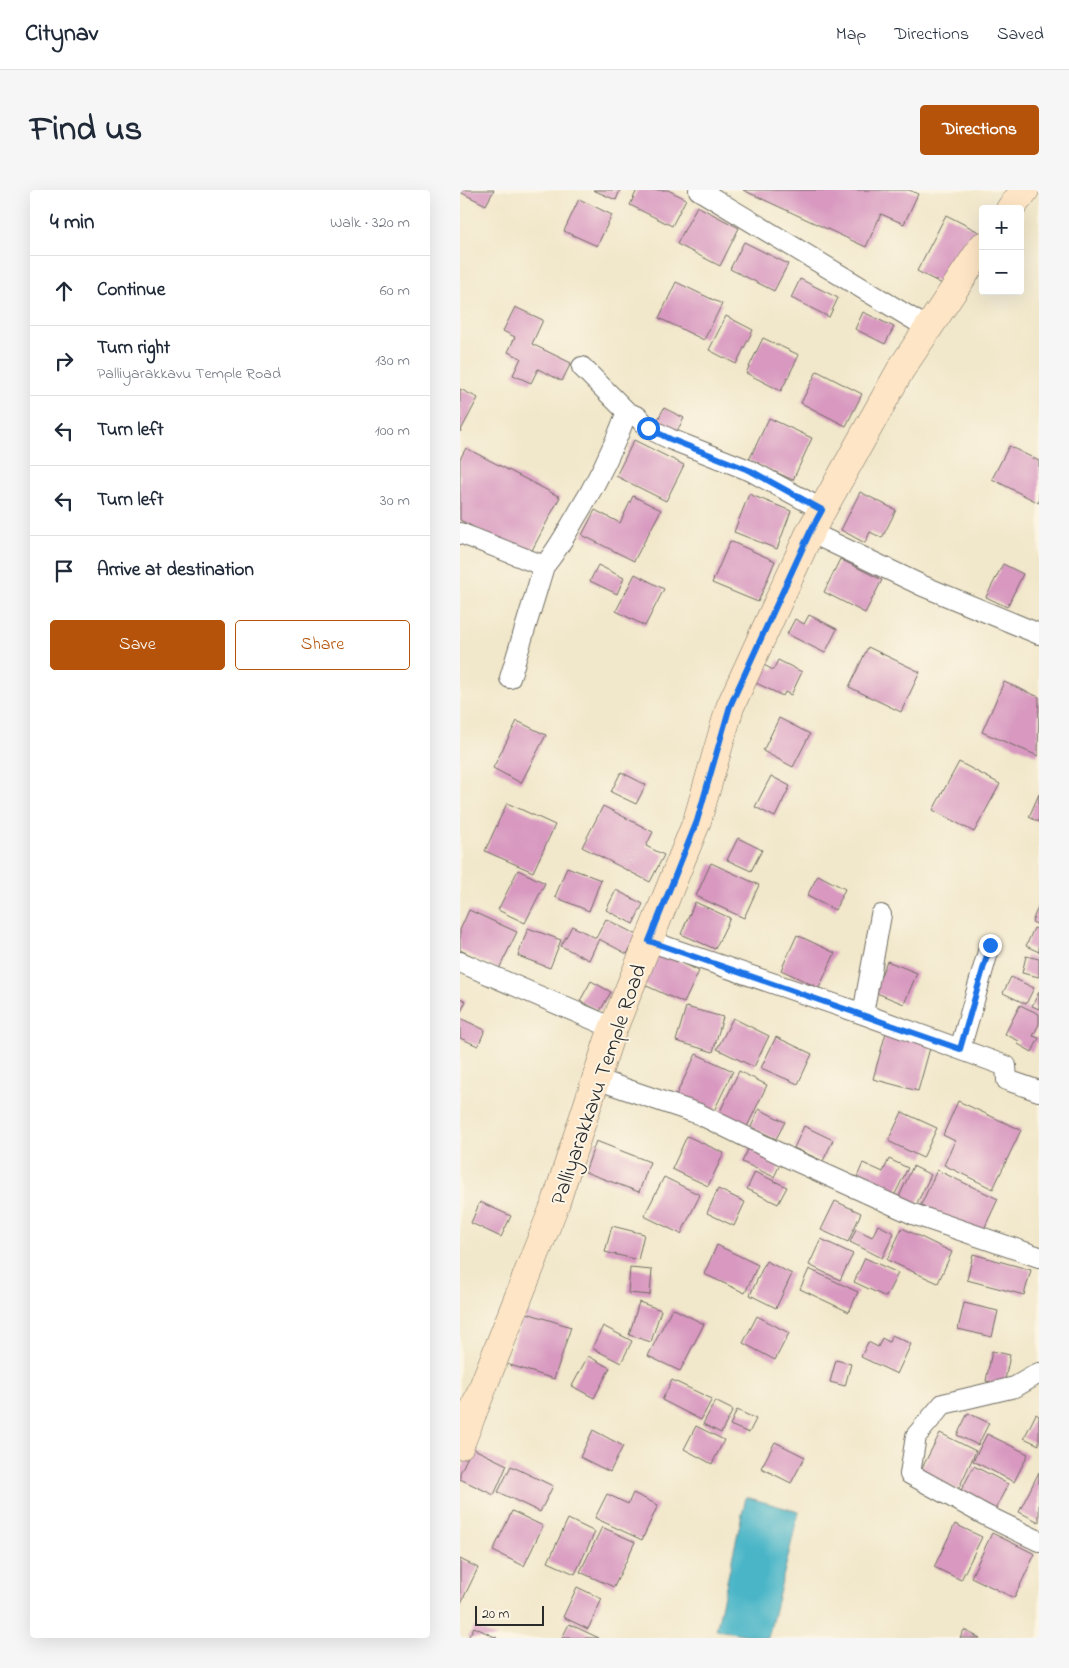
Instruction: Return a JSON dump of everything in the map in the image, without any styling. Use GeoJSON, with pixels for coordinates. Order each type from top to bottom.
{"type":"FeatureCollection","features":[{"type":"Feature","properties":{"kind":"street"},"geometry":{"type":"LineString","coordinates":[[700,190],[928,328]]}},
{"type":"Feature","properties":{"kind":"street"},"geometry":{"type":"LineString","coordinates":[[1013,205],[1025,190]]}},
{"type":"Feature","properties":{"kind":"street","name":"Palliyarakkavu Temple Road"},"geometry":{"type":"LineString","coordinates":[[460,1445],[556,1202],[613,1028],[697,821],[730,706],[816,521],[901,369],[980,250]]}},
{"type":"Feature","properties":{"kind":"street"},"geometry":{"type":"LineString","coordinates":[[582,367],[627,412],[638,417],[648,428],[670,439],[751,471],[816,521],[924,586],[1039,634]]}},
{"type":"Feature","properties":{"kind":"street"},"geometry":{"type":"LineString","coordinates":[[510,678],[544,566],[555,553],[584,505],[616,442],[627,412]]}},
{"type":"Feature","properties":{"kind":"street"},"geometry":{"type":"LineString","coordinates":[[460,533],[544,566]]}},
{"type":"Feature","properties":{"kind":"street"},"geometry":{"type":"LineString","coordinates":[[863,1014],[881,915]]}},
{"type":"Feature","properties":{"kind":"street"},"geometry":{"type":"LineString","coordinates":[[649,941],[863,1014],[1006,1066],[1007,1080],[1039,1091]]}},
{"type":"Feature","properties":{"kind":"street"},"geometry":{"type":"LineString","coordinates":[[960,1049],[990,945]]}},
{"type":"Feature","properties":{"kind":"street"},"geometry":{"type":"LineString","coordinates":[[460,962],[613,1028]]}},
{"type":"Feature","properties":{"kind":"street"},"geometry":{"type":"LineString","coordinates":[[596,1079],[699,1114],[787,1157],[913,1214],[1039,1257]]}},
{"type":"Feature","properties":{"kind":"street"},"geometry":{"type":"LineString","coordinates":[[1039,1373],[1015,1387],[943,1404],[916,1436],[910,1474],[985,1515],[1039,1541]]}},
{"type":"Feature","properties":{"kind":"water"},"geometry":{"type":"Polygon","coordinates":[[[746,1497],[799,1512],[768,1638],[716,1630],[746,1497]]]}},
{"type":"Feature","properties":{"kind":"building"},"geometry":{"type":"Polygon","coordinates":[[[460,190],[494,190],[486,205],[460,192],[460,190]]]}},
{"type":"Feature","properties":{"kind":"building"},"geometry":{"type":"Polygon","coordinates":[[[593,190],[620,190],[616,200],[593,190]]]}},
{"type":"Feature","properties":{"kind":"building"},"geometry":{"type":"Polygon","coordinates":[[[637,190],[668,190],[686,199],[672,226],[630,205],[637,190]]]}},
{"type":"Feature","properties":{"kind":"building"},"geometry":{"type":"Polygon","coordinates":[[[743,190],[909,190],[918,194],[904,224],[881,214],[866,247],[743,190]]]}},
{"type":"Feature","properties":{"kind":"building"},"geometry":{"type":"Polygon","coordinates":[[[579,199],[612,215],[597,246],[564,231],[579,199]]]}},
{"type":"Feature","properties":{"kind":"building"},"geometry":{"type":"Polygon","coordinates":[[[697,206],[739,228],[720,266],[677,244],[697,206]]]}},
{"type":"Feature","properties":{"kind":"building"},"geometry":{"type":"Polygon","coordinates":[[[946,215],[979,232],[950,288],[917,271],[946,215]]]}},
{"type":"Feature","properties":{"kind":"building"},"geometry":{"type":"Polygon","coordinates":[[[744,242],[788,264],[774,291],[730,269],[744,242]]]}},
{"type":"Feature","properties":{"kind":"building"},"geometry":{"type":"Polygon","coordinates":[[[800,279],[838,298],[829,317],[791,298],[800,279]]]}},
{"type":"Feature","properties":{"kind":"building"},"geometry":{"type":"Polygon","coordinates":[[[676,282],[722,304],[704,340],[659,318],[676,282]]]}},
{"type":"Feature","properties":{"kind":"building"},"geometry":{"type":"Polygon","coordinates":[[[515,307],[543,320],[532,344],[571,363],[562,381],[538,369],[531,383],[513,375],[521,358],[508,352],[515,337],[503,331],[515,307]]]}},
{"type":"Feature","properties":{"kind":"building"},"geometry":{"type":"Polygon","coordinates":[[[863,312],[894,327],[885,344],[855,329],[863,312]]]}},
{"type":"Feature","properties":{"kind":"building"},"geometry":{"type":"Polygon","coordinates":[[[726,316],[753,330],[736,364],[709,350],[726,316]]]}},
{"type":"Feature","properties":{"kind":"building"},"geometry":{"type":"Polygon","coordinates":[[[763,338],[799,355],[781,391],[746,373],[763,338]]]}},
{"type":"Feature","properties":{"kind":"building"},"geometry":{"type":"Polygon","coordinates":[[[817,371],[862,394],[846,426],[801,403],[817,371]]]}},
{"type":"Feature","properties":{"kind":"building"},"geometry":{"type":"Polygon","coordinates":[[[460,389],[478,398],[460,432],[460,389]]]}},
{"type":"Feature","properties":{"kind":"building"},"geometry":{"type":"Polygon","coordinates":[[[664,408],[684,418],[674,437],[654,427],[664,408]]]}},
{"type":"Feature","properties":{"kind":"building"},"geometry":{"type":"Polygon","coordinates":[[[769,418],[812,438],[793,480],[749,460],[769,418]]]}},
{"type":"Feature","properties":{"kind":"building"},"geometry":{"type":"Polygon","coordinates":[[[634,440],[684,465],[666,501],[616,476],[634,440]]]}},
{"type":"Feature","properties":{"kind":"building"},"geometry":{"type":"Polygon","coordinates":[[[1009,446],[1039,461],[1039,503],[992,479],[1009,446]]]}},
{"type":"Feature","properties":{"kind":"building"},"geometry":{"type":"Polygon","coordinates":[[[466,448],[560,497],[529,556],[460,520],[460,459],[466,448]]]}},
{"type":"Feature","properties":{"kind":"building"},"geometry":{"type":"Polygon","coordinates":[[[860,492],[896,510],[882,538],[870,532],[865,543],[841,530],[860,492]]]}},
{"type":"Feature","properties":{"kind":"building"},"geometry":{"type":"Polygon","coordinates":[[[749,494],[791,511],[777,549],[734,532],[749,494]]]}},
{"type":"Feature","properties":{"kind":"building"},"geometry":{"type":"Polygon","coordinates":[[[633,496],[661,510],[634,561],[582,535],[595,510],[620,523],[633,496]]]}},
{"type":"Feature","properties":{"kind":"building"},"geometry":{"type":"Polygon","coordinates":[[[730,541],[775,561],[758,602],[712,583],[730,541]]]}},
{"type":"Feature","properties":{"kind":"building"},"geometry":{"type":"Polygon","coordinates":[[[840,559],[882,580],[865,613],[824,592],[840,559]]]}},
{"type":"Feature","properties":{"kind":"building"},"geometry":{"type":"Polygon","coordinates":[[[1003,564],[1023,574],[1007,607],[986,597],[1003,564]]]}},
{"type":"Feature","properties":{"kind":"building"},"geometry":{"type":"Polygon","coordinates":[[[598,565],[624,578],[617,594],[590,581],[598,565]]]}},
{"type":"Feature","properties":{"kind":"building"},"geometry":{"type":"Polygon","coordinates":[[[635,574],[664,589],[645,626],[616,611],[635,574]]]}},
{"type":"Feature","properties":{"kind":"building"},"geometry":{"type":"Polygon","coordinates":[[[809,615],[837,629],[825,653],[787,634],[795,619],[804,624],[809,615]]]}},
{"type":"Feature","properties":{"kind":"building"},"geometry":{"type":"Polygon","coordinates":[[[868,647],[920,672],[901,712],[849,687],[868,647]]]}},
{"type":"Feature","properties":{"kind":"building"},"geometry":{"type":"Polygon","coordinates":[[[778,660],[802,672],[791,695],[785,692],[783,696],[754,682],[762,664],[773,670],[778,660]]]}},
{"type":"Feature","properties":{"kind":"building"},"geometry":{"type":"Polygon","coordinates":[[[1004,682],[1039,697],[1038,756],[982,732],[1004,682]]]}},
{"type":"Feature","properties":{"kind":"building"},"geometry":{"type":"Polygon","coordinates":[[[779,718],[810,734],[793,767],[763,751],[779,718]]]}},
{"type":"Feature","properties":{"kind":"building"},"geometry":{"type":"Polygon","coordinates":[[[517,721],[546,735],[521,783],[493,768],[517,721]]]}},
{"type":"Feature","properties":{"kind":"building"},"geometry":{"type":"Polygon","coordinates":[[[959,762],[1000,784],[974,832],[933,810],[959,762]]]}},
{"type":"Feature","properties":{"kind":"building"},"geometry":{"type":"Polygon","coordinates":[[[621,772],[646,785],[636,804],[611,792],[621,772]]]}},
{"type":"Feature","properties":{"kind":"building"},"geometry":{"type":"Polygon","coordinates":[[[771,776],[790,786],[775,817],[755,807],[771,776]]]}},
{"type":"Feature","properties":{"kind":"building"},"geometry":{"type":"Polygon","coordinates":[[[1039,794],[1039,822],[1029,817],[1039,794]]]}},
{"type":"Feature","properties":{"kind":"building"},"geometry":{"type":"Polygon","coordinates":[[[507,803],[555,825],[533,872],[485,851],[507,803]]]}},
{"type":"Feature","properties":{"kind":"building"},"geometry":{"type":"Polygon","coordinates":[[[603,806],[653,832],[646,846],[664,855],[650,882],[582,847],[603,806]]]}},
{"type":"Feature","properties":{"kind":"building"},"geometry":{"type":"Polygon","coordinates":[[[738,838],[762,850],[751,871],[727,860],[738,838]]]}},
{"type":"Feature","properties":{"kind":"building"},"geometry":{"type":"Polygon","coordinates":[[[711,863],[759,885],[744,918],[696,896],[711,863]]]}},
{"type":"Feature","properties":{"kind":"building"},"geometry":{"type":"Polygon","coordinates":[[[567,867],[601,880],[589,911],[555,897],[567,867]]]}},
{"type":"Feature","properties":{"kind":"building"},"geometry":{"type":"Polygon","coordinates":[[[518,870],[545,883],[525,923],[498,910],[518,870]]]}},
{"type":"Feature","properties":{"kind":"building"},"geometry":{"type":"Polygon","coordinates":[[[818,875],[845,889],[835,910],[807,896],[818,875]]]}},
{"type":"Feature","properties":{"kind":"building"},"geometry":{"type":"Polygon","coordinates":[[[616,890],[643,904],[633,924],[606,910],[616,890]]]}},
{"type":"Feature","properties":{"kind":"building"},"geometry":{"type":"Polygon","coordinates":[[[695,902],[730,918],[715,949],[681,934],[695,902]]]}},
{"type":"Feature","properties":{"kind":"building"},"geometry":{"type":"Polygon","coordinates":[[[1039,904],[1039,925],[1032,922],[1039,904]]]}},
{"type":"Feature","properties":{"kind":"building"},"geometry":{"type":"Polygon","coordinates":[[[469,910],[517,932],[499,969],[460,950],[460,930],[469,910]]]}},
{"type":"Feature","properties":{"kind":"building"},"geometry":{"type":"Polygon","coordinates":[[[606,919],[637,935],[627,954],[599,939],[589,960],[561,946],[572,926],[596,938],[606,919]]]}},
{"type":"Feature","properties":{"kind":"building"},"geometry":{"type":"Polygon","coordinates":[[[528,928],[561,940],[550,968],[518,956],[528,928]]]}},
{"type":"Feature","properties":{"kind":"building"},"geometry":{"type":"Polygon","coordinates":[[[1034,928],[1039,930],[1039,952],[1026,946],[1034,928]]]}},
{"type":"Feature","properties":{"kind":"building"},"geometry":{"type":"Polygon","coordinates":[[[797,935],[835,953],[819,988],[781,970],[797,935]]]}},
{"type":"Feature","properties":{"kind":"building"},"geometry":{"type":"Polygon","coordinates":[[[654,949],[699,971],[684,1003],[638,982],[654,949]]]}},
{"type":"Feature","properties":{"kind":"building"},"geometry":{"type":"Polygon","coordinates":[[[1026,956],[1039,959],[1039,977],[1022,973],[1026,956]]]}},
{"type":"Feature","properties":{"kind":"building"},"geometry":{"type":"Polygon","coordinates":[[[887,961],[917,973],[904,1004],[874,992],[887,961]]]}},
{"type":"Feature","properties":{"kind":"building"},"geometry":{"type":"Polygon","coordinates":[[[1011,977],[1034,988],[1026,1004],[1003,993],[1011,977]]]}},
{"type":"Feature","properties":{"kind":"building"},"geometry":{"type":"Polygon","coordinates":[[[591,981],[611,992],[600,1011],[580,1001],[591,981]]]}},
{"type":"Feature","properties":{"kind":"building"},"geometry":{"type":"Polygon","coordinates":[[[1039,992],[1039,1009],[1032,1006],[1039,992]]]}},
{"type":"Feature","properties":{"kind":"building"},"geometry":{"type":"Polygon","coordinates":[[[460,998],[466,1001],[460,1014],[460,998]]]}},
{"type":"Feature","properties":{"kind":"building"},"geometry":{"type":"Polygon","coordinates":[[[1020,1005],[1039,1014],[1039,1024],[1033,1036],[1039,1038],[1032,1052],[1018,1044],[1019,1041],[1005,1034],[1020,1005]]]}},
{"type":"Feature","properties":{"kind":"building"},"geometry":{"type":"Polygon","coordinates":[[[686,1007],[723,1017],[713,1052],[676,1041],[686,1007]]]}},
{"type":"Feature","properties":{"kind":"building"},"geometry":{"type":"Polygon","coordinates":[[[460,1018],[485,1030],[478,1046],[460,1038],[460,1018]]]}},
{"type":"Feature","properties":{"kind":"building"},"geometry":{"type":"Polygon","coordinates":[[[733,1018],[769,1036],[754,1067],[717,1049],[733,1018]]]}},
{"type":"Feature","properties":{"kind":"building"},"geometry":{"type":"Polygon","coordinates":[[[887,1029],[932,1041],[918,1091],[873,1079],[887,1029]]]}},
{"type":"Feature","properties":{"kind":"building"},"geometry":{"type":"Polygon","coordinates":[[[776,1037],[812,1054],[798,1084],[761,1068],[776,1037]]]}},
{"type":"Feature","properties":{"kind":"building"},"geometry":{"type":"Polygon","coordinates":[[[696,1054],[733,1071],[713,1113],[676,1095],[696,1054]]]}},
{"type":"Feature","properties":{"kind":"building"},"geometry":{"type":"Polygon","coordinates":[[[739,1071],[767,1085],[745,1131],[717,1118],[739,1071]]]}},
{"type":"Feature","properties":{"kind":"building"},"geometry":{"type":"Polygon","coordinates":[[[958,1101],[1021,1130],[993,1189],[944,1165],[955,1141],[943,1135],[958,1101]]]}},
{"type":"Feature","properties":{"kind":"building"},"geometry":{"type":"Polygon","coordinates":[[[759,1109],[785,1122],[776,1139],[751,1127],[759,1109]]]}},
{"type":"Feature","properties":{"kind":"building"},"geometry":{"type":"Polygon","coordinates":[[[902,1112],[937,1128],[923,1158],[888,1141],[902,1112]]]}},
{"type":"Feature","properties":{"kind":"building"},"geometry":{"type":"Polygon","coordinates":[[[804,1126],[833,1140],[823,1161],[794,1148],[804,1126]]]}},
{"type":"Feature","properties":{"kind":"building"},"geometry":{"type":"Polygon","coordinates":[[[687,1136],[724,1153],[708,1186],[672,1169],[687,1136]]]}},
{"type":"Feature","properties":{"kind":"building"},"geometry":{"type":"Polygon","coordinates":[[[596,1141],[650,1162],[639,1192],[585,1172],[596,1141]]]}},
{"type":"Feature","properties":{"kind":"building"},"geometry":{"type":"Polygon","coordinates":[[[750,1145],[782,1160],[774,1177],[742,1162],[750,1145]]]}},
{"type":"Feature","properties":{"kind":"building"},"geometry":{"type":"Polygon","coordinates":[[[889,1159],[908,1168],[891,1202],[854,1184],[863,1163],[883,1172],[889,1159]]]}},
{"type":"Feature","properties":{"kind":"building"},"geometry":{"type":"Polygon","coordinates":[[[913,1166],[931,1175],[916,1205],[899,1197],[913,1166]]]}},
{"type":"Feature","properties":{"kind":"building"},"geometry":{"type":"Polygon","coordinates":[[[937,1170],[998,1199],[982,1233],[921,1205],[937,1170]]]}},
{"type":"Feature","properties":{"kind":"building"},"geometry":{"type":"Polygon","coordinates":[[[755,1172],[787,1187],[778,1204],[747,1189],[755,1172]]]}},
{"type":"Feature","properties":{"kind":"building"},"geometry":{"type":"Polygon","coordinates":[[[664,1177],[700,1195],[681,1234],[644,1216],[664,1177]]]}},
{"type":"Feature","properties":{"kind":"building"},"geometry":{"type":"Polygon","coordinates":[[[718,1189],[745,1202],[734,1226],[707,1213],[718,1189]]]}},
{"type":"Feature","properties":{"kind":"building"},"geometry":{"type":"Polygon","coordinates":[[[835,1201],[861,1213],[848,1242],[821,1230],[835,1201]]]}},
{"type":"Feature","properties":{"kind":"building"},"geometry":{"type":"Polygon","coordinates":[[[480,1202],[511,1216],[501,1237],[471,1223],[480,1202]]]}},
{"type":"Feature","properties":{"kind":"building"},"geometry":{"type":"Polygon","coordinates":[[[878,1225],[894,1233],[882,1258],[850,1242],[856,1229],[872,1237],[878,1225]]]}},
{"type":"Feature","properties":{"kind":"building"},"geometry":{"type":"Polygon","coordinates":[[[612,1226],[644,1234],[638,1260],[605,1252],[612,1226]]]}},
{"type":"Feature","properties":{"kind":"building"},"geometry":{"type":"Polygon","coordinates":[[[902,1228],[952,1252],[938,1283],[887,1260],[902,1228]]]}},
{"type":"Feature","properties":{"kind":"building"},"geometry":{"type":"Polygon","coordinates":[[[821,1239],[853,1254],[840,1280],[809,1265],[821,1239]]]}},
{"type":"Feature","properties":{"kind":"building"},"geometry":{"type":"Polygon","coordinates":[[[717,1245],[758,1265],[745,1293],[704,1274],[717,1245]]]}},
{"type":"Feature","properties":{"kind":"building"},"geometry":{"type":"Polygon","coordinates":[[[973,1254],[1031,1270],[1024,1295],[967,1280],[973,1254]]]}},
{"type":"Feature","properties":{"kind":"building"},"geometry":{"type":"Polygon","coordinates":[[[865,1258],[898,1273],[886,1297],[854,1282],[865,1258]]]}},
{"type":"Feature","properties":{"kind":"building"},"geometry":{"type":"Polygon","coordinates":[[[766,1261],[792,1274],[776,1308],[750,1295],[766,1261]]]}},
{"type":"Feature","properties":{"kind":"building"},"geometry":{"type":"Polygon","coordinates":[[[630,1268],[652,1270],[650,1295],[628,1293],[630,1268]]]}},
{"type":"Feature","properties":{"kind":"building"},"geometry":{"type":"Polygon","coordinates":[[[809,1269],[858,1292],[849,1312],[800,1289],[809,1269]]]}},
{"type":"Feature","properties":{"kind":"building"},"geometry":{"type":"Polygon","coordinates":[[[639,1302],[661,1310],[651,1342],[629,1335],[639,1302]]]}},
{"type":"Feature","properties":{"kind":"building"},"geometry":{"type":"Polygon","coordinates":[[[964,1303],[998,1311],[992,1337],[958,1329],[964,1303]]]}},
{"type":"Feature","properties":{"kind":"building"},"geometry":{"type":"Polygon","coordinates":[[[672,1308],[704,1324],[680,1371],[648,1356],[672,1308]]]}},
{"type":"Feature","properties":{"kind":"building"},"geometry":{"type":"Polygon","coordinates":[[[524,1312],[571,1327],[554,1379],[507,1364],[524,1312]]]}},
{"type":"Feature","properties":{"kind":"building"},"geometry":{"type":"Polygon","coordinates":[[[757,1316],[789,1333],[775,1360],[743,1343],[757,1316]]]}},
{"type":"Feature","properties":{"kind":"building"},"geometry":{"type":"Polygon","coordinates":[[[603,1326],[632,1341],[621,1363],[592,1348],[603,1326]]]}},
{"type":"Feature","properties":{"kind":"building"},"geometry":{"type":"Polygon","coordinates":[[[892,1335],[911,1344],[897,1374],[861,1357],[868,1342],[878,1347],[882,1338],[889,1342],[892,1335]]]}},
{"type":"Feature","properties":{"kind":"building"},"geometry":{"type":"Polygon","coordinates":[[[992,1351],[1010,1355],[1004,1385],[986,1381],[992,1351]]]}},
{"type":"Feature","properties":{"kind":"building"},"geometry":{"type":"Polygon","coordinates":[[[588,1356],[610,1368],[594,1398],[572,1386],[588,1356]]]}},
{"type":"Feature","properties":{"kind":"building"},"geometry":{"type":"Polygon","coordinates":[[[836,1360],[851,1364],[845,1386],[830,1382],[836,1360]]]}},
{"type":"Feature","properties":{"kind":"building"},"geometry":{"type":"Polygon","coordinates":[[[672,1380],[712,1399],[701,1420],[662,1400],[672,1380]]]}},
{"type":"Feature","properties":{"kind":"building"},"geometry":{"type":"Polygon","coordinates":[[[715,1401],[733,1410],[721,1433],[703,1424],[715,1401]]]}},
{"type":"Feature","properties":{"kind":"building"},"geometry":{"type":"Polygon","coordinates":[[[737,1410],[756,1419],[749,1433],[730,1425],[737,1410]]]}},
{"type":"Feature","properties":{"kind":"building"},"geometry":{"type":"Polygon","coordinates":[[[968,1413],[989,1423],[978,1445],[957,1435],[968,1413]]]}},
{"type":"Feature","properties":{"kind":"building"},"geometry":{"type":"Polygon","coordinates":[[[1036,1414],[1039,1416],[1039,1445],[1024,1438],[1036,1414]]]}},
{"type":"Feature","properties":{"kind":"building"},"geometry":{"type":"Polygon","coordinates":[[[696,1426],[724,1440],[712,1464],[684,1449],[696,1426]]]}},
{"type":"Feature","properties":{"kind":"building"},"geometry":{"type":"Polygon","coordinates":[[[593,1430],[623,1446],[610,1472],[580,1457],[593,1430]]]}},
{"type":"Feature","properties":{"kind":"building"},"geometry":{"type":"Polygon","coordinates":[[[940,1433],[976,1451],[958,1490],[920,1472],[940,1433]]]}},
{"type":"Feature","properties":{"kind":"building"},"geometry":{"type":"Polygon","coordinates":[[[987,1434],[1028,1454],[1014,1482],[973,1461],[987,1434]]]}},
{"type":"Feature","properties":{"kind":"building"},"geometry":{"type":"Polygon","coordinates":[[[775,1442],[805,1457],[791,1483],[761,1468],[775,1442]]]}},
{"type":"Feature","properties":{"kind":"building"},"geometry":{"type":"Polygon","coordinates":[[[472,1448],[507,1465],[494,1495],[460,1479],[460,1473],[472,1448]]]}},
{"type":"Feature","properties":{"kind":"building"},"geometry":{"type":"Polygon","coordinates":[[[511,1466],[553,1486],[540,1512],[498,1492],[511,1466]]]}},
{"type":"Feature","properties":{"kind":"building"},"geometry":{"type":"Polygon","coordinates":[[[974,1466],[1008,1484],[993,1514],[958,1496],[974,1466]]]}},
{"type":"Feature","properties":{"kind":"building"},"geometry":{"type":"Polygon","coordinates":[[[1039,1472],[1039,1522],[1019,1512],[1039,1472]]]}},
{"type":"Feature","properties":{"kind":"building"},"geometry":{"type":"Polygon","coordinates":[[[633,1493],[658,1505],[642,1540],[595,1518],[607,1494],[628,1504],[633,1493]]]}},
{"type":"Feature","properties":{"kind":"building"},"geometry":{"type":"Polygon","coordinates":[[[512,1511],[543,1526],[524,1566],[493,1551],[512,1511]]]}},
{"type":"Feature","properties":{"kind":"building"},"geometry":{"type":"Polygon","coordinates":[[[568,1519],[595,1532],[575,1574],[548,1562],[568,1519]]]}},
{"type":"Feature","properties":{"kind":"building"},"geometry":{"type":"Polygon","coordinates":[[[955,1524],[982,1537],[961,1580],[934,1567],[955,1524]]]}},
{"type":"Feature","properties":{"kind":"building"},"geometry":{"type":"Polygon","coordinates":[[[602,1527],[635,1542],[614,1587],[580,1572],[602,1527]]]}},
{"type":"Feature","properties":{"kind":"building"},"geometry":{"type":"Polygon","coordinates":[[[992,1533],[1035,1554],[1014,1598],[971,1577],[992,1533]]]}},
{"type":"Feature","properties":{"kind":"building"},"geometry":{"type":"Polygon","coordinates":[[[460,1559],[478,1568],[460,1605],[460,1559]]]}},
{"type":"Feature","properties":{"kind":"building"},"geometry":{"type":"Polygon","coordinates":[[[577,1587],[602,1599],[588,1629],[563,1617],[577,1587]]]}},
{"type":"Feature","properties":{"kind":"building"},"geometry":{"type":"Polygon","coordinates":[[[569,1624],[599,1638],[562,1638],[569,1624]]]}},
{"type":"Feature","properties":{"kind":"building"},"geometry":{"type":"Polygon","coordinates":[[[474,1627],[497,1638],[468,1638],[474,1627]]]}},
{"type":"Feature","properties":{"kind":"building"},"geometry":{"type":"Polygon","coordinates":[[[964,1630],[980,1638],[960,1638],[964,1630]]]}},
{"type":"Feature","properties":{"kind":"route"},"geometry":{"type":"LineString","coordinates":[[648,428],[670,439],[751,471],[822,510],[810,532],[730,706],[697,821],[649,941],[960,1049],[990,945]]}}]}
